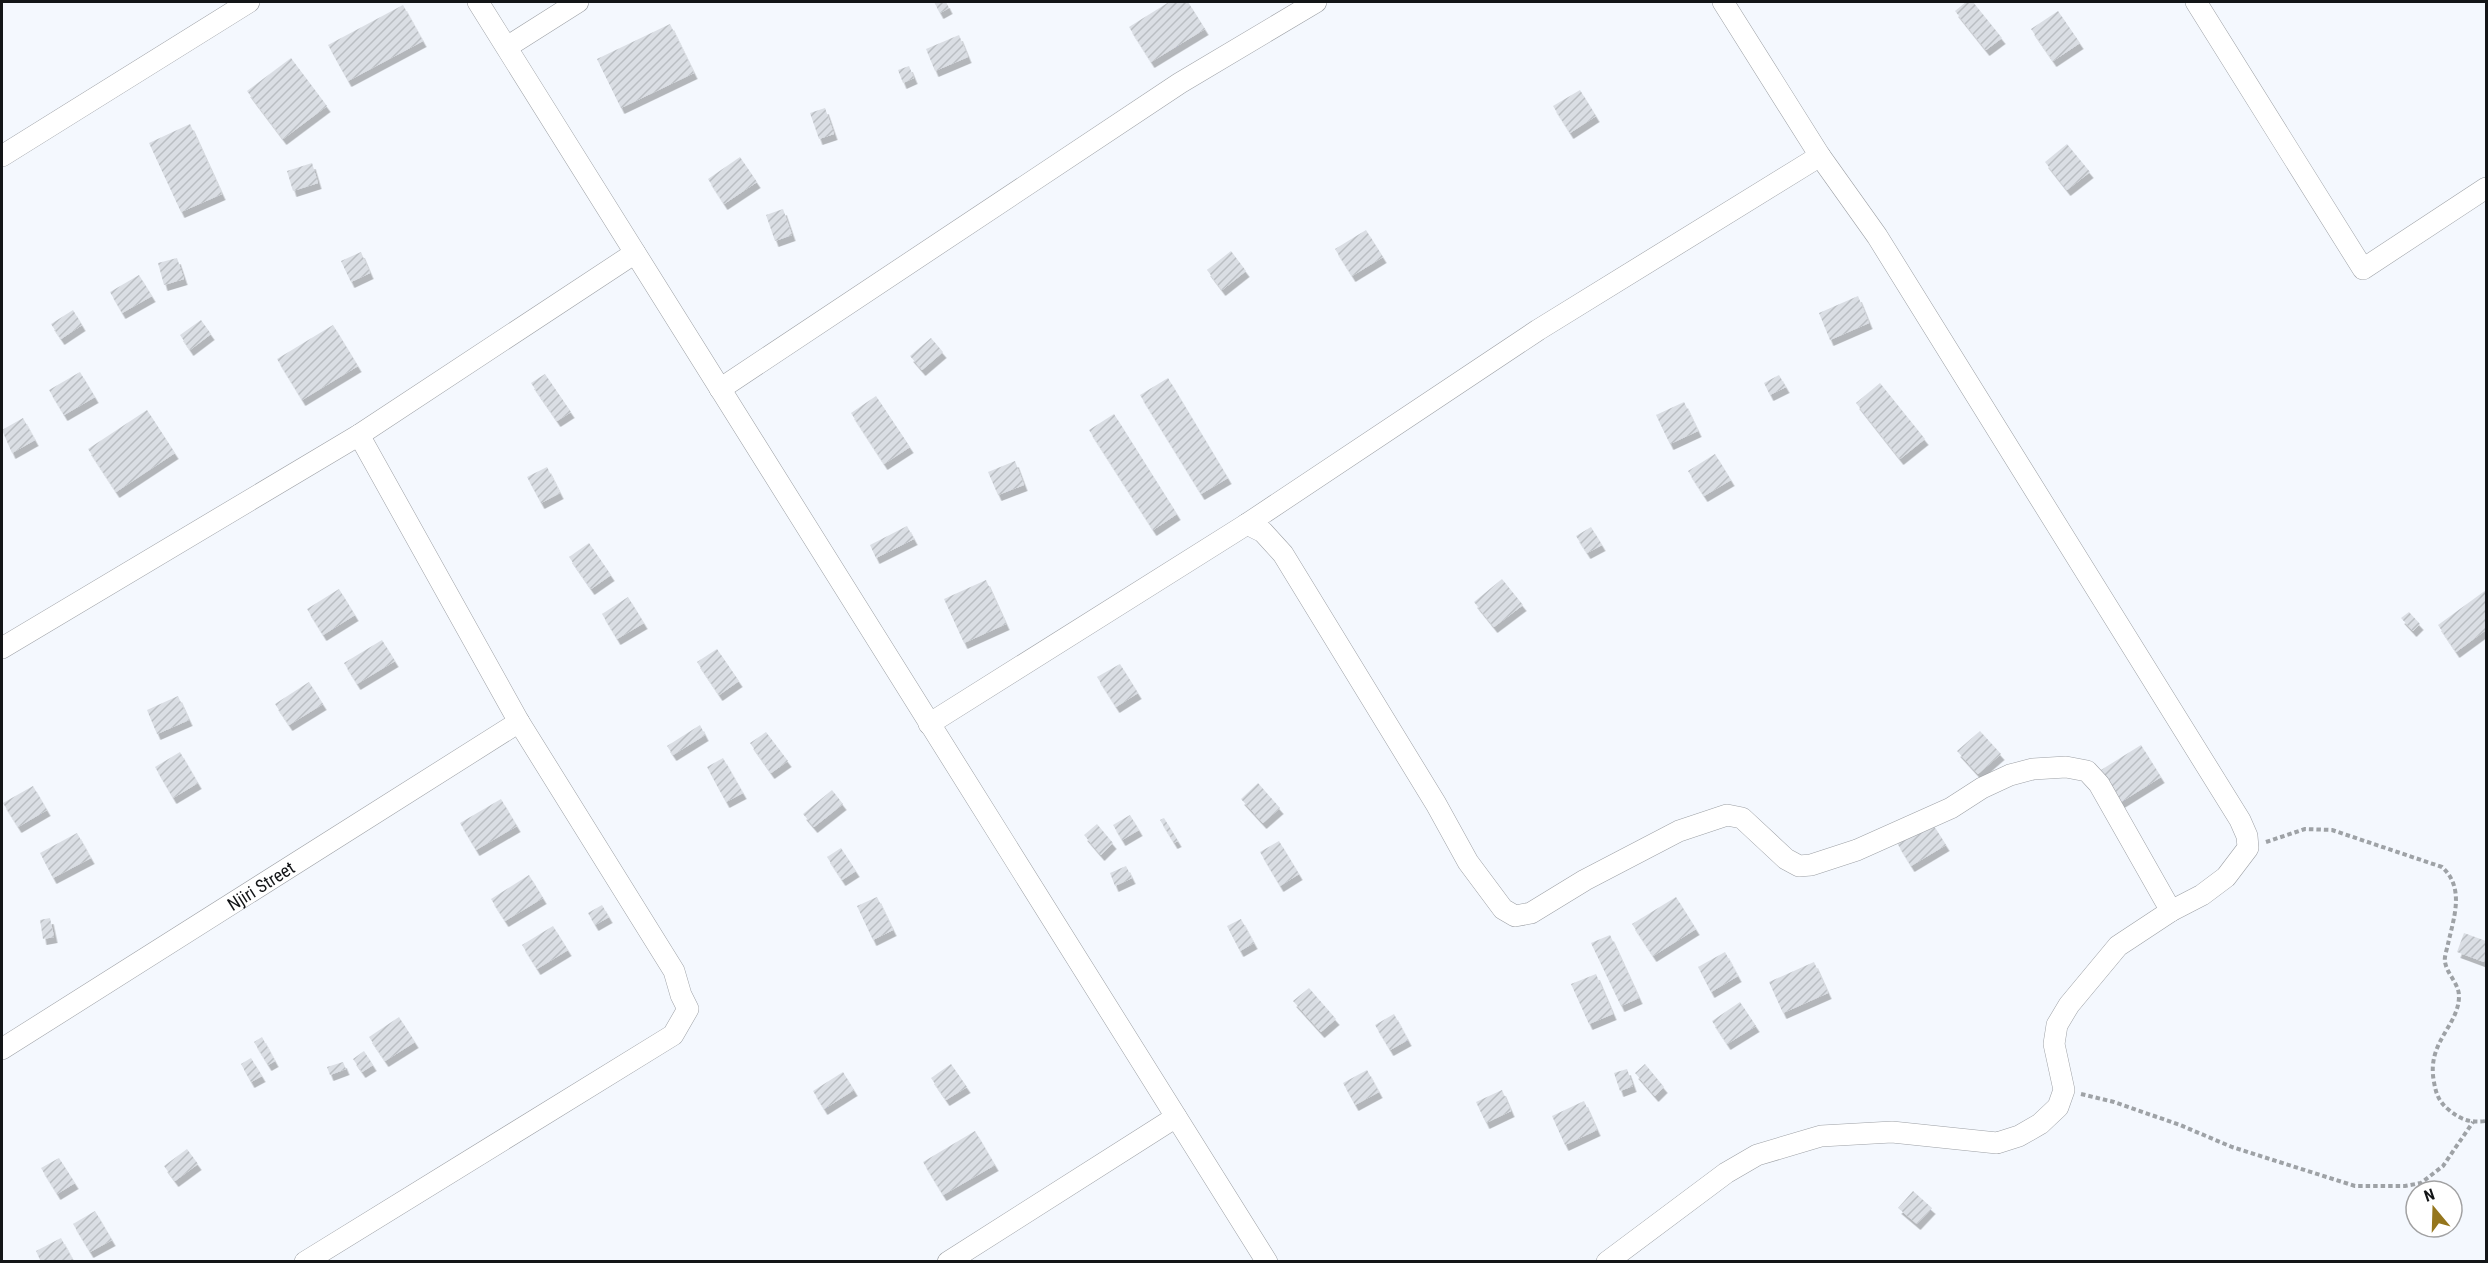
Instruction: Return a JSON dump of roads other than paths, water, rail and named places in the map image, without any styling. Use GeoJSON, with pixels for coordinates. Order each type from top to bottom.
{"type":"FeatureCollection","features":[{"type":"Feature","properties":{"kind":"street"},"geometry":{"type":"LineString","coordinates":[[2,156],[249,2]]}},
{"type":"Feature","properties":{"kind":"street"},"geometry":{"type":"LineString","coordinates":[[478,2],[1267,1262]]}},
{"type":"Feature","properties":{"kind":"street"},"geometry":{"type":"LineString","coordinates":[[507,47],[578,2]]}},
{"type":"Feature","properties":{"kind":"street"},"geometry":{"type":"LineString","coordinates":[[720,389],[1180,82],[1316,2]]}},
{"type":"Feature","properties":{"kind":"street"},"geometry":{"type":"LineString","coordinates":[[1607,1262],[1726,1173],[1757,1155],[1821,1136],[1892,1132],[1997,1143],[2019,1136],[2040,1124],[2058,1107],[2064,1090],[2054,1044],[2057,1024],[2069,1005],[2118,946],[2171,911],[2202,895],[2226,877],[2248,848],[2247,836],[2240,820],[2149,671],[1876,236],[1820,156],[1724,2]]}},
{"type":"Feature","properties":{"kind":"street"},"geometry":{"type":"LineString","coordinates":[[2196,2],[2363,269],[2487,188]]}},
{"type":"Feature","properties":{"kind":"street"},"geometry":{"type":"LineString","coordinates":[[929,724],[1247,524],[1538,330],[1820,156]]}},
{"type":"Feature","properties":{"kind":"street"},"geometry":{"type":"LineString","coordinates":[[2,648],[359,435],[634,253]]}},
{"type":"Feature","properties":{"kind":"street"},"geometry":{"type":"LineString","coordinates":[[305,1262],[673,1035],[688,1009],[674,971],[519,722],[359,435]]}},
{"type":"Feature","properties":{"kind":"street"},"geometry":{"type":"LineString","coordinates":[[1247,524],[1263,532],[1283,554],[1312,598],[1468,862],[1503,909],[1515,916],[1531,913],[1585,880],[1679,831],[1728,815],[1742,818],[1786,859],[1799,866],[1811,865],[1857,850],[1951,808],[1982,788],[2010,775],[2067,767],[2087,771],[2098,784],[2171,911]]}},
{"type":"Feature","properties":{"kind":"street","name":"Njiri Street"},"geometry":{"type":"LineString","coordinates":[[2,1049],[519,722]]}},
{"type":"Feature","properties":{"kind":"street"},"geometry":{"type":"LineString","coordinates":[[948,1262],[1176,1117]]}}]}
